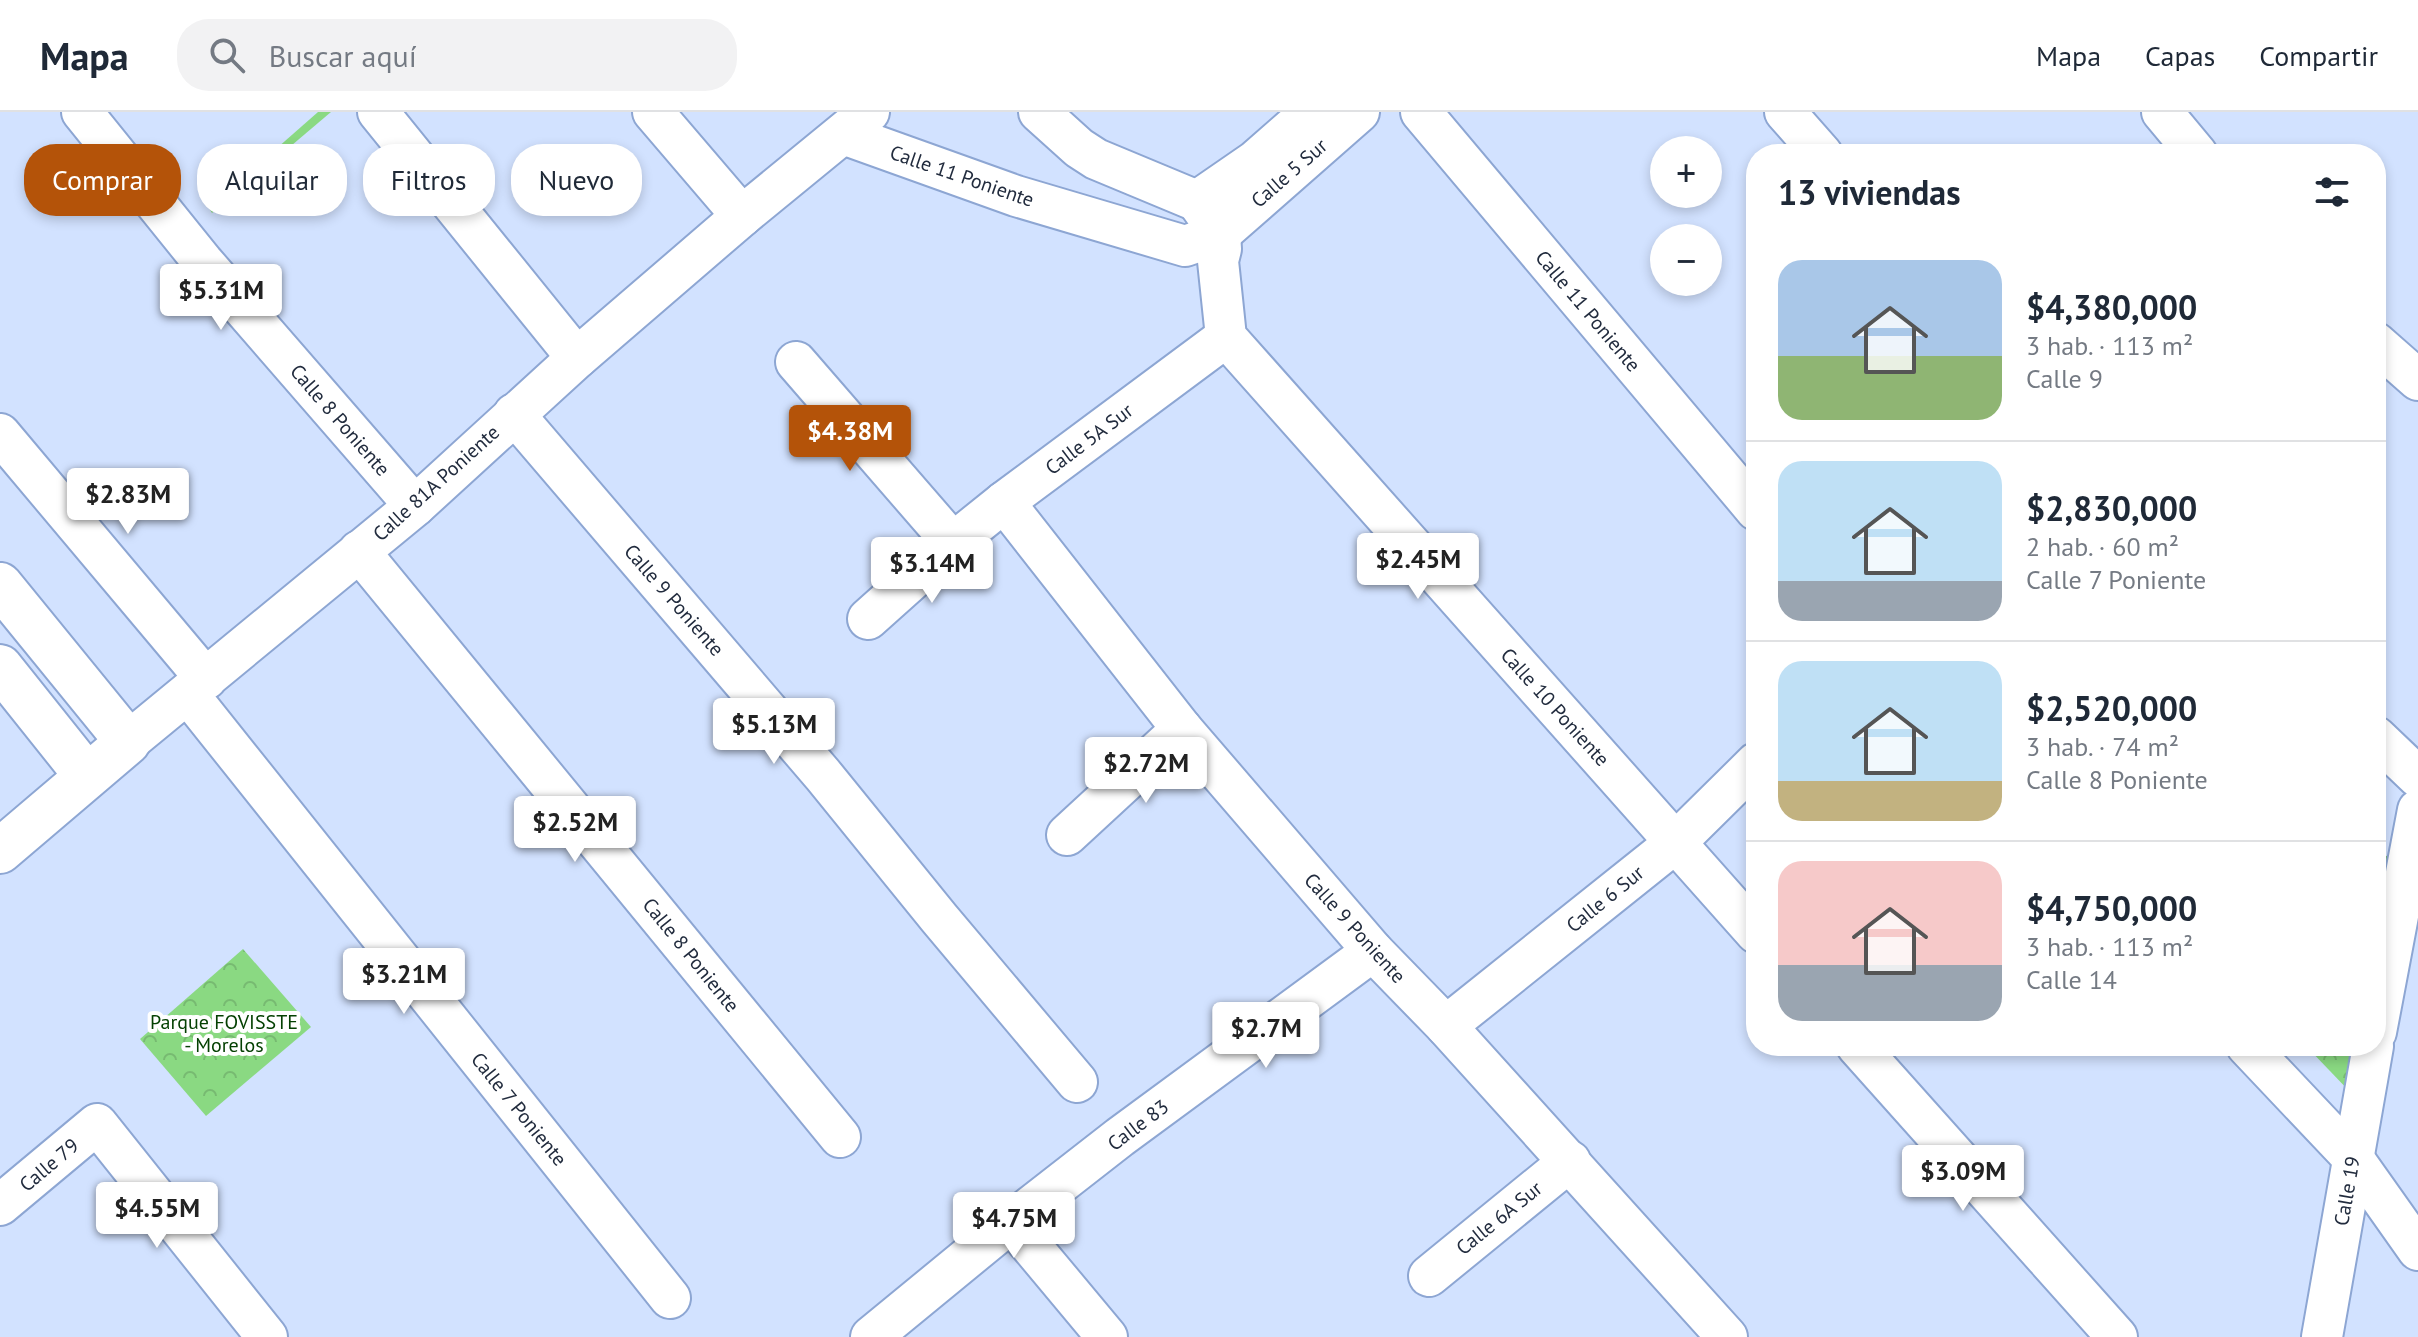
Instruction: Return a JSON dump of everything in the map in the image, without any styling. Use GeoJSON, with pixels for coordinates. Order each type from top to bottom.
{"type":"FeatureCollection","features":[{"type":"Feature","properties":{"kind":"main road"},"geometry":{"type":"LineString","coordinates":[[0,585],[128,742]]}},
{"type":"Feature","properties":{"kind":"main road"},"geometry":{"type":"LineString","coordinates":[[0,667],[87,776]]}},
{"type":"Feature","properties":{"kind":"main road","name":"Calle 81A Poniente"},"geometry":{"type":"LineString","coordinates":[[0,851],[128,742]]}},
{"type":"Feature","properties":{"kind":"street","name":"Calle 8 Poniente"},"geometry":{"type":"LineString","coordinates":[[82,112],[203,262],[415,506]]}},
{"type":"Feature","properties":{"kind":"street"},"geometry":{"type":"LineString","coordinates":[[378,112],[577,358]]}},
{"type":"Feature","properties":{"kind":"street"},"geometry":{"type":"LineString","coordinates":[[653,112],[742,216]]}},
{"type":"Feature","properties":{"kind":"street"},"geometry":{"type":"LineString","coordinates":[[1039,112],[1096,159],[1197,201],[1220,234],[1218,261],[1226,337]]}},
{"type":"Feature","properties":{"kind":"street","name":"Calle 5 Sur"},"geometry":{"type":"LineString","coordinates":[[1197,201],[1255,161],[1311,112]]}},
{"type":"Feature","properties":{"kind":"street","name":"Calle 5 Sur"},"geometry":{"type":"LineString","coordinates":[[1220,234],[1359,112]]}},
{"type":"Feature","properties":{"kind":"street","name":"Calle 11 Poniente"},"geometry":{"type":"LineString","coordinates":[[1421,112],[1746,498]]}},
{"type":"Feature","properties":{"kind":"street"},"geometry":{"type":"LineString","coordinates":[[1785,112],[1813,144]]}},
{"type":"Feature","properties":{"kind":"street"},"geometry":{"type":"LineString","coordinates":[[2162,112],[2189,144]]}},
{"type":"Feature","properties":{"kind":"street","name":"Calle 81A Poniente"},"geometry":{"type":"LineString","coordinates":[[128,742],[415,506],[577,358],[856,123]]}},
{"type":"Feature","properties":{"kind":"street","name":"Calle 11 Poniente"},"geometry":{"type":"LineString","coordinates":[[856,123],[1016,196],[1185,246],[1220,234]]}},
{"type":"Feature","properties":{"kind":"street","name":"Calle 5A Sur"},"geometry":{"type":"LineString","coordinates":[[868,619],[1004,502],[1226,337]]}},
{"type":"Feature","properties":{"kind":"street","name":"Calle 10 Poniente"},"geometry":{"type":"LineString","coordinates":[[1226,337],[1746,922]]}},
{"type":"Feature","properties":{"kind":"street"},"geometry":{"type":"LineString","coordinates":[[2386,352],[2418,380]]}},
{"type":"Feature","properties":{"kind":"street"},"geometry":{"type":"LineString","coordinates":[[796,362],[953,543]]}},
{"type":"Feature","properties":{"kind":"street","name":"Calle 9 Poniente"},"geometry":{"type":"LineString","coordinates":[[514,414],[823,775],[1077,1082]]}},
{"type":"Feature","properties":{"kind":"street","name":"Calle 7 Poniente"},"geometry":{"type":"LineString","coordinates":[[0,434],[670,1298]]}},
{"type":"Feature","properties":{"kind":"street","name":"Calle 9 Poniente"},"geometry":{"type":"LineString","coordinates":[[1004,502],[1182,729],[1373,951],[1570,1161],[1727,1337]]}},
{"type":"Feature","properties":{"kind":"street","name":"Calle 8 Poniente"},"geometry":{"type":"LineString","coordinates":[[359,551],[840,1137]]}},
{"type":"Feature","properties":{"kind":"street"},"geometry":{"type":"LineString","coordinates":[[1067,835],[1182,729]]}},
{"type":"Feature","properties":{"kind":"street"},"geometry":{"type":"LineString","coordinates":[[2386,747],[2418,777]]}},
{"type":"Feature","properties":{"kind":"street","name":"Calle 6 Sur"},"geometry":{"type":"LineString","coordinates":[[1446,1026],[1675,843],[1746,773]]}},
{"type":"Feature","properties":{"kind":"street"},"geometry":{"type":"LineString","coordinates":[[2386,1002],[2406,943],[2418,810]]}},
{"type":"Feature","properties":{"kind":"street","name":"Calle 83"},"geometry":{"type":"LineString","coordinates":[[871,1337],[1120,1137],[1373,951]]}},
{"type":"Feature","properties":{"kind":"street"},"geometry":{"type":"LineString","coordinates":[[1866,1056],[2117,1337]]}},
{"type":"Feature","properties":{"kind":"street"},"geometry":{"type":"LineString","coordinates":[[2256,1056],[2353,1158],[2418,1250]]}},
{"type":"Feature","properties":{"kind":"street","name":"Calle 19"},"geometry":{"type":"LineString","coordinates":[[2322,1337],[2371,1056]]}},
{"type":"Feature","properties":{"kind":"street","name":"Calle 79"},"geometry":{"type":"LineString","coordinates":[[0,1205],[97,1124],[267,1337]]}},
{"type":"Feature","properties":{"kind":"street","name":"Calle 6A Sur"},"geometry":{"type":"LineString","coordinates":[[1429,1276],[1570,1161]]}},
{"type":"Feature","properties":{"kind":"street"},"geometry":{"type":"LineString","coordinates":[[1011,1222],[1107,1337]]}},
{"type":"Feature","properties":{"kind":"green space"},"geometry":{"type":"Polygon","coordinates":[[[318,112],[331,112],[293,144],[282,144],[318,112]]]}},
{"type":"Feature","properties":{"kind":"green space"},"geometry":{"type":"Polygon","coordinates":[[[2386,856],[2398,859],[2386,921],[2386,856]]]}},
{"type":"Feature","properties":{"kind":"green space","name":"Parque FOVISSTE - Morelos"},"geometry":{"type":"Polygon","coordinates":[[[243,949],[311,1027],[206,1116],[140,1039],[243,949]]]}},
{"type":"Feature","properties":{"kind":"green space"},"geometry":{"type":"Polygon","coordinates":[[[2316,1056],[2359,1056],[2352,1094],[2316,1056]]]}}]}
